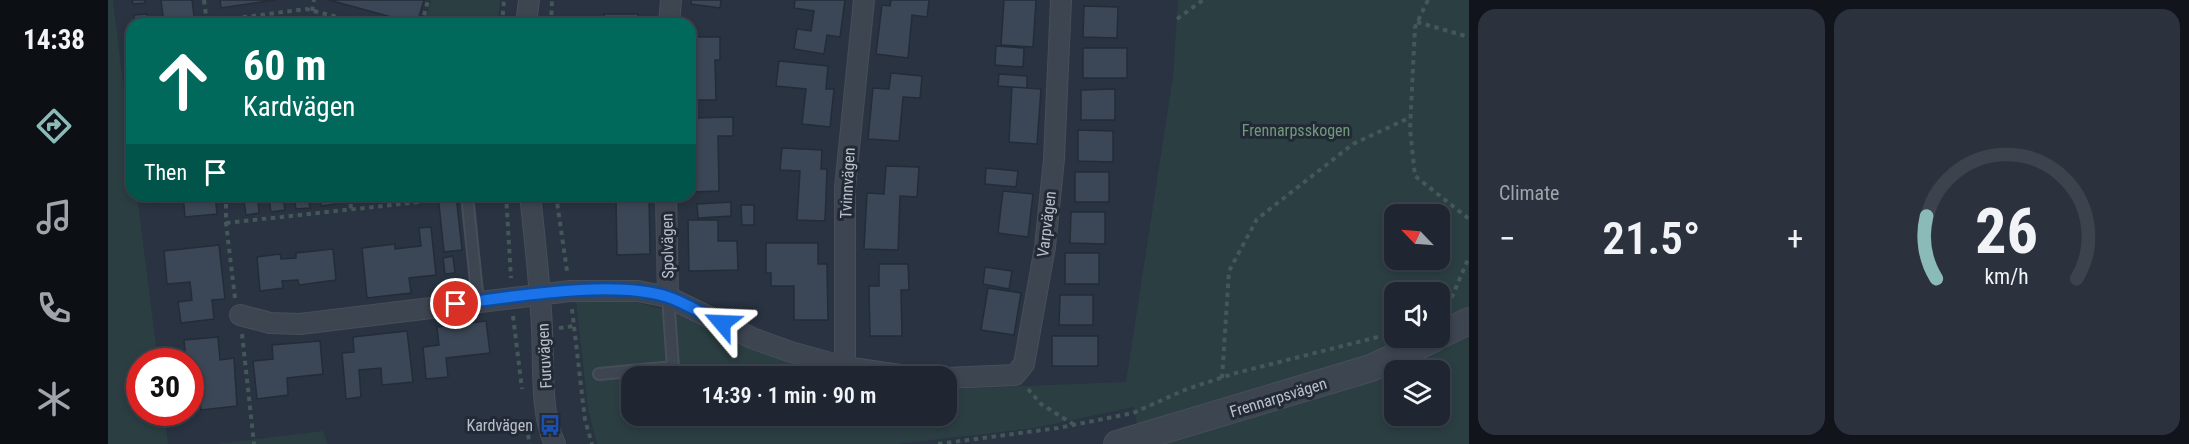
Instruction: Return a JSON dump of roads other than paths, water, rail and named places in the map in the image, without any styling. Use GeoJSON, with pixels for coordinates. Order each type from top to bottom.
{"type":"FeatureCollection","features":[{"type":"Feature","properties":{"kind":"street"},"geometry":{"type":"LineString","coordinates":[[526,18],[528,0]]}},
{"type":"Feature","properties":{"kind":"street"},"geometry":{"type":"LineString","coordinates":[[670,18],[671,0]]}},
{"type":"Feature","properties":{"kind":"street","name":"Tvinnvägen"},"geometry":{"type":"LineString","coordinates":[[845,366],[845,188],[864,0]]}},
{"type":"Feature","properties":{"kind":"street","name":"Varpvägen"},"geometry":{"type":"LineString","coordinates":[[957,378],[1015,375],[1024,364],[1045,247],[1055,147],[1061,0]]}},
{"type":"Feature","properties":{"kind":"street","name":"Furuvägen"},"geometry":{"type":"LineString","coordinates":[[531,201],[540,295],[545,388],[555,444]]}},
{"type":"Feature","properties":{"kind":"street","name":"Spolvägen"},"geometry":{"type":"LineString","coordinates":[[666,201],[668,297]]}},
{"type":"Feature","properties":{"kind":"street"},"geometry":{"type":"LineString","coordinates":[[240,315],[270,323],[300,324],[570,291],[638,291],[668,297],[752,338],[842,366]]}},
{"type":"Feature","properties":{"kind":"street"},"geometry":{"type":"LineString","coordinates":[[1450,330],[1469,321]]}},
{"type":"Feature","properties":{"kind":"street","name":"Frennarpsvägen"},"geometry":{"type":"LineString","coordinates":[[1117,444],[1371,368],[1414,348]]}},
{"type":"Feature","properties":{"kind":"lane"},"geometry":{"type":"LineString","coordinates":[[468,201],[478,302]]}},
{"type":"Feature","properties":{"kind":"lane"},"geometry":{"type":"LineString","coordinates":[[599,374],[673,367],[668,297]]}},
{"type":"Feature","properties":{"kind":"place","name":"Kardvägen"},"geometry":{"type":"Point","coordinates":[550,425]}},
{"type":"Feature","properties":{"kind":"park label","name":"Frennarpsskogen"},"geometry":{"type":"Point","coordinates":[1296,130]}}]}
